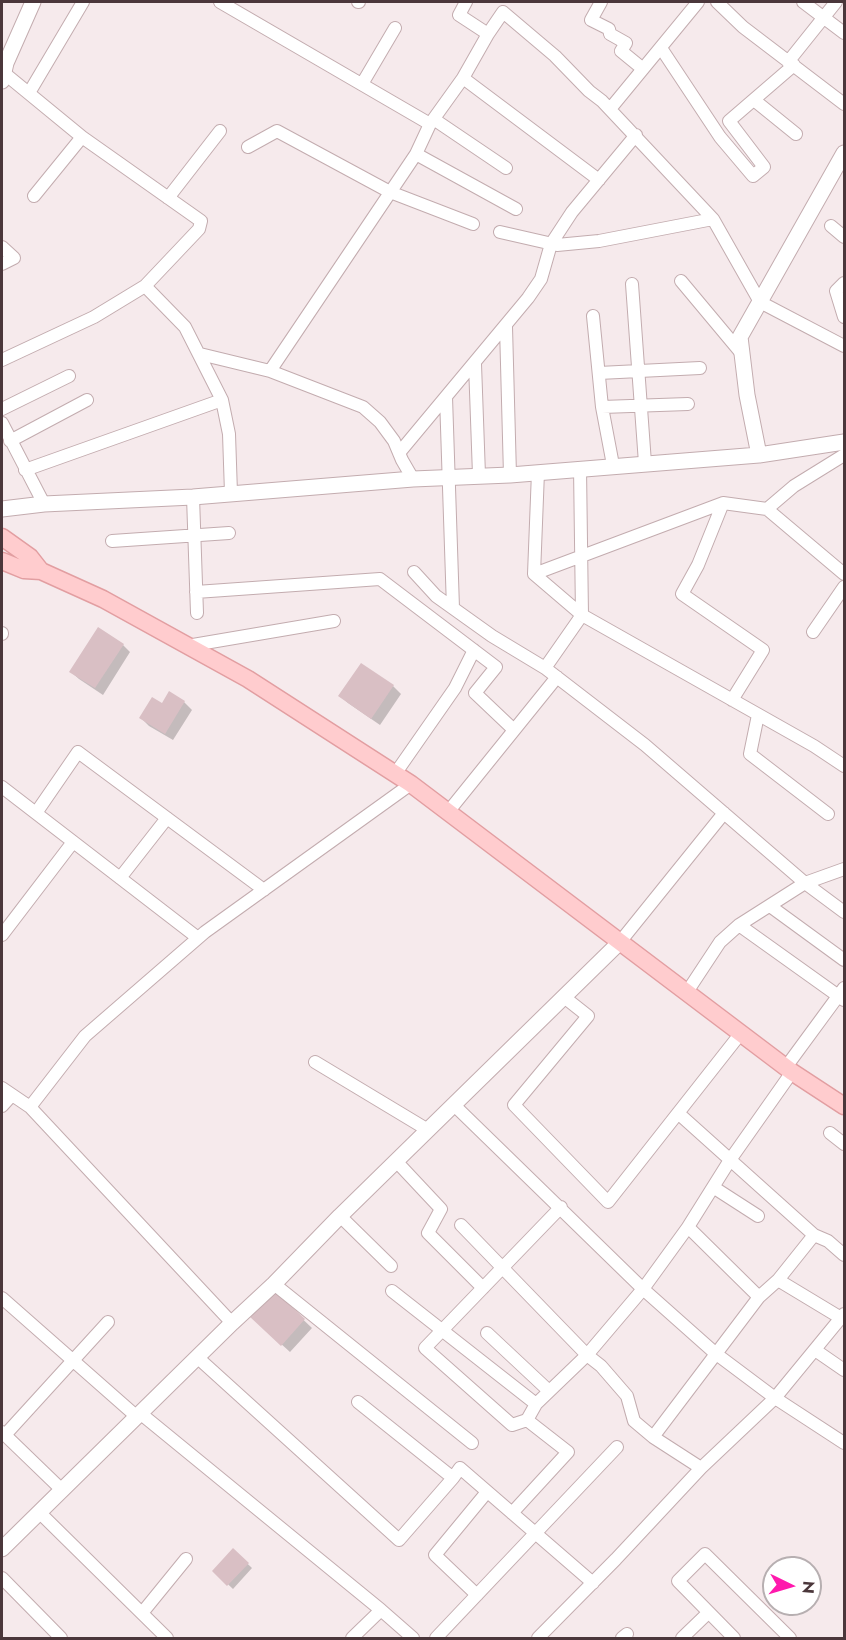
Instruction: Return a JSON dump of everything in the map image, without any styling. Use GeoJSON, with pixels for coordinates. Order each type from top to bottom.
{"type":"FeatureCollection","features":[{"type":"Feature","properties":{"kind":"main road"},"geometry":{"type":"LineString","coordinates":[[2,537],[30,557],[41,571]]}},
{"type":"Feature","properties":{"kind":"main road"},"geometry":{"type":"LineString","coordinates":[[2,561],[24,570],[41,571],[103,599],[248,679],[411,784],[789,1070],[844,1106]]}},
{"type":"Feature","properties":{"kind":"street"},"geometry":{"type":"LineString","coordinates":[[2,360],[94,317],[146,286],[199,229],[201,221],[82,137],[29,93],[3,77],[33,2]]}},
{"type":"Feature","properties":{"kind":"street"},"geometry":{"type":"LineString","coordinates":[[29,93],[83,2]]}},
{"type":"Feature","properties":{"kind":"street"},"geometry":{"type":"LineString","coordinates":[[220,2],[432,122],[506,168]]}},
{"type":"Feature","properties":{"kind":"street"},"geometry":{"type":"LineString","coordinates":[[466,2],[459,15],[488,34]]}},
{"type":"Feature","properties":{"kind":"street"},"geometry":{"type":"LineString","coordinates":[[602,2],[591,20],[609,29],[610,34],[626,43],[621,51],[643,69]]}},
{"type":"Feature","properties":{"kind":"street"},"geometry":{"type":"LineString","coordinates":[[610,109],[698,2]]}},
{"type":"Feature","properties":{"kind":"street"},"geometry":{"type":"LineString","coordinates":[[717,2],[743,27],[844,104]]}},
{"type":"Feature","properties":{"kind":"street"},"geometry":{"type":"LineString","coordinates":[[803,2],[844,33]]}},
{"type":"Feature","properties":{"kind":"street"},"geometry":{"type":"LineString","coordinates":[[661,48],[720,136],[753,176],[764,167],[729,121],[791,63],[836,2]]}},
{"type":"Feature","properties":{"kind":"street"},"geometry":{"type":"LineString","coordinates":[[270,371],[416,154],[432,122],[463,78],[488,34],[504,12],[555,56],[610,109],[713,219],[760,302],[844,346]]}},
{"type":"Feature","properties":{"kind":"street"},"geometry":{"type":"LineString","coordinates":[[362,84],[394,28]]}},
{"type":"Feature","properties":{"kind":"street"},"geometry":{"type":"LineString","coordinates":[[463,78],[599,180]]}},
{"type":"Feature","properties":{"kind":"street"},"geometry":{"type":"LineString","coordinates":[[754,100],[796,134]]}},
{"type":"Feature","properties":{"kind":"street"},"geometry":{"type":"LineString","coordinates":[[248,147],[277,131],[390,192],[473,224]]}},
{"type":"Feature","properties":{"kind":"street"},"geometry":{"type":"LineString","coordinates":[[168,198],[220,132]]}},
{"type":"Feature","properties":{"kind":"street"},"geometry":{"type":"LineString","coordinates":[[399,453],[506,327],[541,279],[551,244],[572,212],[636,135]]}},
{"type":"Feature","properties":{"kind":"street"},"geometry":{"type":"LineString","coordinates":[[34,196],[82,137]]}},
{"type":"Feature","properties":{"kind":"street"},"geometry":{"type":"LineString","coordinates":[[759,455],[747,395],[740,337],[844,153]]}},
{"type":"Feature","properties":{"kind":"street"},"geometry":{"type":"LineString","coordinates":[[416,154],[516,209]]}},
{"type":"Feature","properties":{"kind":"street"},"geometry":{"type":"LineString","coordinates":[[500,231],[557,245],[599,241],[713,219]]}},
{"type":"Feature","properties":{"kind":"street"},"geometry":{"type":"LineString","coordinates":[[831,226],[844,237]]}},
{"type":"Feature","properties":{"kind":"street"},"geometry":{"type":"LineString","coordinates":[[2,247],[14,258],[2,264]]}},
{"type":"Feature","properties":{"kind":"street"},"geometry":{"type":"LineString","coordinates":[[681,281],[742,354]]}},
{"type":"Feature","properties":{"kind":"street"},"geometry":{"type":"LineString","coordinates":[[844,283],[836,291],[844,317]]}},
{"type":"Feature","properties":{"kind":"street"},"geometry":{"type":"LineString","coordinates":[[632,284],[645,463]]}},
{"type":"Feature","properties":{"kind":"street"},"geometry":{"type":"LineString","coordinates":[[146,286],[185,327],[222,400],[229,434],[231,493]]}},
{"type":"Feature","properties":{"kind":"street"},"geometry":{"type":"LineString","coordinates":[[592,316],[602,407],[613,465]]}},
{"type":"Feature","properties":{"kind":"street"},"geometry":{"type":"LineString","coordinates":[[506,327],[510,475]]}},
{"type":"Feature","properties":{"kind":"street"},"geometry":{"type":"LineString","coordinates":[[200,354],[270,371],[363,407],[380,422],[394,441],[413,479]]}},
{"type":"Feature","properties":{"kind":"street"},"geometry":{"type":"LineString","coordinates":[[475,364],[479,475]]}},
{"type":"Feature","properties":{"kind":"street"},"geometry":{"type":"LineString","coordinates":[[598,373],[700,368]]}},
{"type":"Feature","properties":{"kind":"street"},"geometry":{"type":"LineString","coordinates":[[2,409],[69,376]]}},
{"type":"Feature","properties":{"kind":"street"},"geometry":{"type":"LineString","coordinates":[[446,397],[453,608]]}},
{"type":"Feature","properties":{"kind":"street"},"geometry":{"type":"LineString","coordinates":[[10,441],[87,400]]}},
{"type":"Feature","properties":{"kind":"street"},"geometry":{"type":"LineString","coordinates":[[25,470],[222,400]]}},
{"type":"Feature","properties":{"kind":"street"},"geometry":{"type":"LineString","coordinates":[[602,407],[688,404]]}},
{"type":"Feature","properties":{"kind":"street"},"geometry":{"type":"LineString","coordinates":[[2,423],[44,504]]}},
{"type":"Feature","properties":{"kind":"street"},"geometry":{"type":"LineString","coordinates":[[2,509],[44,504],[193,498],[413,479],[510,475],[759,455],[844,442]]}},
{"type":"Feature","properties":{"kind":"street"},"geometry":{"type":"LineString","coordinates":[[766,509],[794,486],[844,455]]}},
{"type":"Feature","properties":{"kind":"street"},"geometry":{"type":"LineString","coordinates":[[545,668],[582,615],[580,468]]}},
{"type":"Feature","properties":{"kind":"street"},"geometry":{"type":"LineString","coordinates":[[534,574],[538,472]]}},
{"type":"Feature","properties":{"kind":"street"},"geometry":{"type":"LineString","coordinates":[[193,498],[197,613]]}},
{"type":"Feature","properties":{"kind":"street"},"geometry":{"type":"LineString","coordinates":[[723,503],[698,565],[681,594],[763,650],[732,700]]}},
{"type":"Feature","properties":{"kind":"street"},"geometry":{"type":"LineString","coordinates":[[534,574],[723,503],[766,509],[844,574]]}},
{"type":"Feature","properties":{"kind":"street"},"geometry":{"type":"LineString","coordinates":[[112,541],[229,532]]}},
{"type":"Feature","properties":{"kind":"street"},"geometry":{"type":"LineString","coordinates":[[414,572],[436,596],[492,636],[545,668],[645,745],[805,883],[844,912]]}},
{"type":"Feature","properties":{"kind":"street"},"geometry":{"type":"LineString","coordinates":[[534,574],[582,615],[844,766]]}},
{"type":"Feature","properties":{"kind":"street"},"geometry":{"type":"LineString","coordinates":[[196,592],[380,579],[496,667],[475,693],[514,730]]}},
{"type":"Feature","properties":{"kind":"street"},"geometry":{"type":"LineString","coordinates":[[813,632],[844,587]]}},
{"type":"Feature","properties":{"kind":"street"},"geometry":{"type":"LineString","coordinates":[[187,646],[334,621]]}},
{"type":"Feature","properties":{"kind":"street"},"geometry":{"type":"LineString","coordinates":[[395,774],[455,688],[474,650]]}},
{"type":"Feature","properties":{"kind":"street"},"geometry":{"type":"LineString","coordinates":[[448,812],[557,677]]}},
{"type":"Feature","properties":{"kind":"street"},"geometry":{"type":"LineString","coordinates":[[758,715],[750,754],[828,814]]}},
{"type":"Feature","properties":{"kind":"street"},"geometry":{"type":"LineString","coordinates":[[36,813],[78,752],[264,890]]}},
{"type":"Feature","properties":{"kind":"street"},"geometry":{"type":"LineString","coordinates":[[30,1107],[85,1036],[198,938],[411,784]]}},
{"type":"Feature","properties":{"kind":"street"},"geometry":{"type":"LineString","coordinates":[[2,787],[198,938]]}},
{"type":"Feature","properties":{"kind":"street"},"geometry":{"type":"LineString","coordinates":[[3,1543],[39,1512],[274,1284],[340,1216],[620,942],[724,813]]}},
{"type":"Feature","properties":{"kind":"street"},"geometry":{"type":"LineString","coordinates":[[120,878],[167,818]]}},
{"type":"Feature","properties":{"kind":"street"},"geometry":{"type":"LineString","coordinates":[[2,934],[73,842]]}},
{"type":"Feature","properties":{"kind":"street"},"geometry":{"type":"LineString","coordinates":[[687,992],[720,942],[739,925],[805,883],[844,869]]}},
{"type":"Feature","properties":{"kind":"street"},"geometry":{"type":"LineString","coordinates":[[770,906],[844,960]]}},
{"type":"Feature","properties":{"kind":"street"},"geometry":{"type":"LineString","coordinates":[[561,1207],[425,1348],[512,1425],[527,1420],[536,1404],[587,1355],[643,1289],[688,1227],[789,1070],[843,994],[739,925]]}},
{"type":"Feature","properties":{"kind":"street"},"geometry":{"type":"LineString","coordinates":[[564,997],[588,1016],[514,1105],[608,1202],[741,1033]]}},
{"type":"Feature","properties":{"kind":"street"},"geometry":{"type":"LineString","coordinates":[[315,1062],[428,1130]]}},
{"type":"Feature","properties":{"kind":"street"},"geometry":{"type":"LineString","coordinates":[[2,1106],[6,1092],[30,1107],[232,1323]]}},
{"type":"Feature","properties":{"kind":"street"},"geometry":{"type":"LineString","coordinates":[[454,1105],[643,1289],[715,1353],[775,1398],[844,1443]]}},
{"type":"Feature","properties":{"kind":"street"},"geometry":{"type":"LineString","coordinates":[[678,1113],[814,1235],[828,1241],[844,1255]]}},
{"type":"Feature","properties":{"kind":"street"},"geometry":{"type":"LineString","coordinates":[[830,1133],[844,1144]]}},
{"type":"Feature","properties":{"kind":"street"},"geometry":{"type":"LineString","coordinates":[[396,1161],[441,1209],[428,1233],[483,1288]]}},
{"type":"Feature","properties":{"kind":"street"},"geometry":{"type":"LineString","coordinates":[[713,1187],[758,1216]]}},
{"type":"Feature","properties":{"kind":"street"},"geometry":{"type":"LineString","coordinates":[[340,1216],[391,1266]]}},
{"type":"Feature","properties":{"kind":"street"},"geometry":{"type":"LineString","coordinates":[[461,1225],[587,1355],[601,1366],[627,1396],[634,1421],[653,1437],[701,1467]]}},
{"type":"Feature","properties":{"kind":"street"},"geometry":{"type":"LineString","coordinates":[[688,1227],[759,1297]]}},
{"type":"Feature","properties":{"kind":"street"},"geometry":{"type":"LineString","coordinates":[[653,1437],[759,1297],[778,1280],[814,1235]]}},
{"type":"Feature","properties":{"kind":"street"},"geometry":{"type":"LineString","coordinates":[[538,1638],[593,1583],[701,1467],[775,1398],[843,1316],[778,1280]]}},
{"type":"Feature","properties":{"kind":"street"},"geometry":{"type":"LineString","coordinates":[[274,1284],[472,1443]]}},
{"type":"Feature","properties":{"kind":"street"},"geometry":{"type":"LineString","coordinates":[[392,1291],[536,1404]]}},
{"type":"Feature","properties":{"kind":"street"},"geometry":{"type":"LineString","coordinates":[[2,1298],[72,1360],[413,1638]]}},
{"type":"Feature","properties":{"kind":"street"},"geometry":{"type":"LineString","coordinates":[[62,1490],[3,1433],[108,1322]]}},
{"type":"Feature","properties":{"kind":"street"},"geometry":{"type":"LineString","coordinates":[[487,1333],[549,1391]]}},
{"type":"Feature","properties":{"kind":"street"},"geometry":{"type":"LineString","coordinates":[[815,1350],[844,1370]]}},
{"type":"Feature","properties":{"kind":"street"},"geometry":{"type":"LineString","coordinates":[[197,1357],[399,1540],[460,1468],[593,1583]]}},
{"type":"Feature","properties":{"kind":"street"},"geometry":{"type":"LineString","coordinates":[[358,1402],[453,1478]]}},
{"type":"Feature","properties":{"kind":"street"},"geometry":{"type":"LineString","coordinates":[[512,1514],[568,1452],[527,1420]]}},
{"type":"Feature","properties":{"kind":"street"},"geometry":{"type":"LineString","coordinates":[[436,1638],[617,1447]]}},
{"type":"Feature","properties":{"kind":"street"},"geometry":{"type":"LineString","coordinates":[[477,1595],[435,1555],[487,1492]]}},
{"type":"Feature","properties":{"kind":"street"},"geometry":{"type":"LineString","coordinates":[[39,1512],[167,1638]]}},
{"type":"Feature","properties":{"kind":"street"},"geometry":{"type":"LineString","coordinates":[[734,1638],[678,1581],[705,1554],[790,1638]]}},
{"type":"Feature","properties":{"kind":"street"},"geometry":{"type":"LineString","coordinates":[[142,1613],[186,1559]]}},
{"type":"Feature","properties":{"kind":"street"},"geometry":{"type":"LineString","coordinates":[[2,1578],[60,1638]]}},
{"type":"Feature","properties":{"kind":"street"},"geometry":{"type":"LineString","coordinates":[[353,1638],[381,1610]]}},
{"type":"Feature","properties":{"kind":"street"},"geometry":{"type":"LineString","coordinates":[[682,1638],[708,1613]]}},
{"type":"Feature","properties":{"kind":"building"},"geometry":{"type":"Polygon","coordinates":[[[98,627],[124,644],[95,688],[69,672],[98,627]]]}},
{"type":"Feature","properties":{"kind":"building"},"geometry":{"type":"Polygon","coordinates":[[[361,663],[394,685],[371,719],[338,696],[361,663]]]}},
{"type":"Feature","properties":{"kind":"building"},"geometry":{"type":"Polygon","coordinates":[[[169,691],[185,701],[165,734],[139,718],[152,697],[162,703],[169,691]]]}},
{"type":"Feature","properties":{"kind":"building"},"geometry":{"type":"Polygon","coordinates":[[[273,1289],[305,1319],[281,1346],[249,1316],[273,1289]]]}},
{"type":"Feature","properties":{"kind":"building"},"geometry":{"type":"Polygon","coordinates":[[[233,1548],[249,1563],[227,1586],[212,1571],[233,1548]]]}}]}
